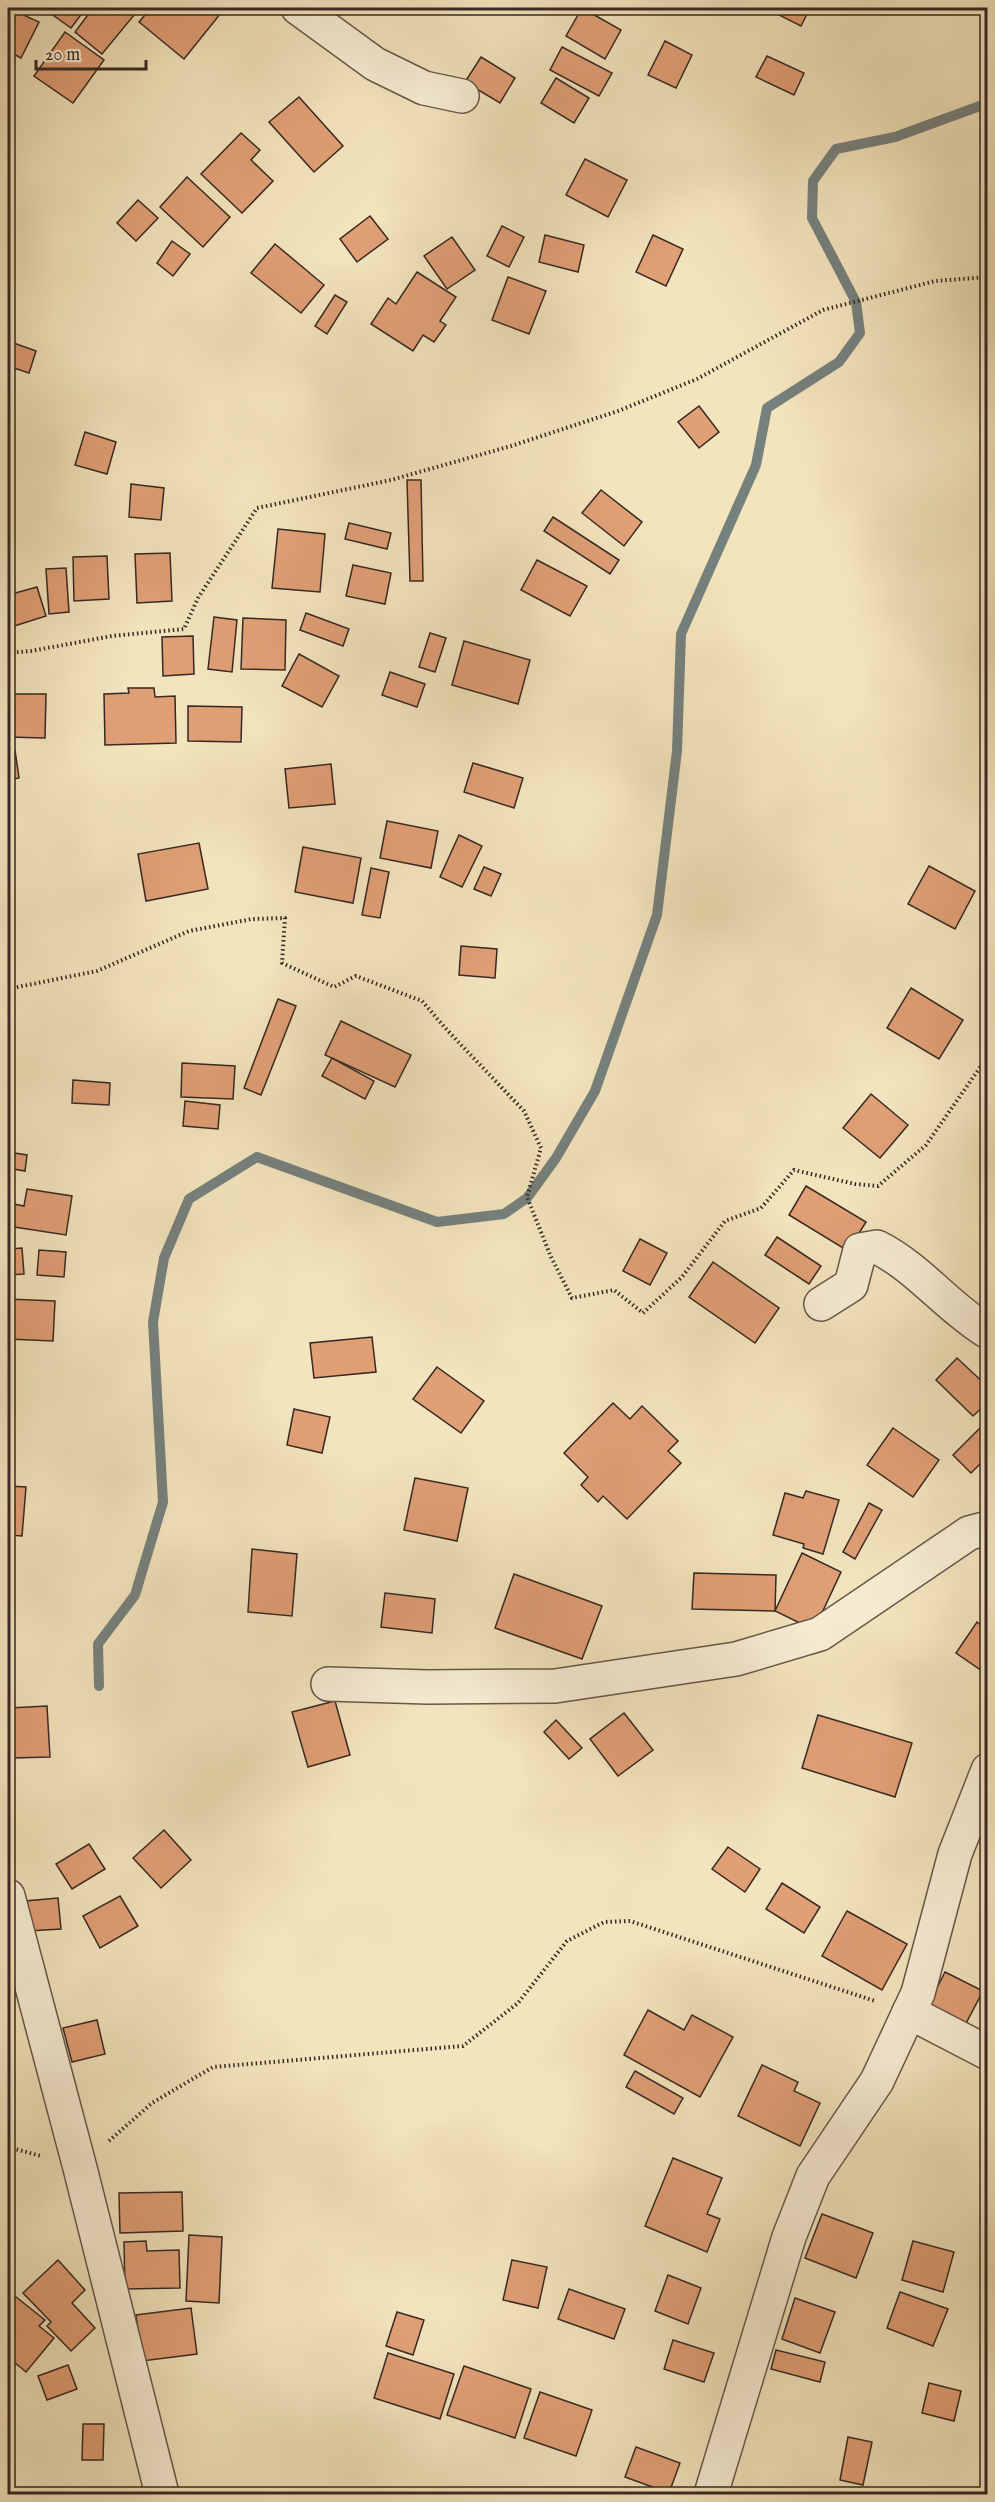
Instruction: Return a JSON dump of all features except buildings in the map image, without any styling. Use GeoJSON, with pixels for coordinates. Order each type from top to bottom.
{"type":"FeatureCollection","features":[{"type":"Feature","properties":{"kind":"street"},"geometry":{"type":"LineString","coordinates":[[298,8],[375,64],[424,88],[462,96]]}},
{"type":"Feature","properties":{"kind":"street"},"geometry":{"type":"LineString","coordinates":[[820,1304],[851,1285],[860,1250],[877,1247],[909,1266],[987,1332]]}},
{"type":"Feature","properties":{"kind":"street"},"geometry":{"type":"LineString","coordinates":[[328,1684],[428,1687],[555,1686],[736,1659],[820,1634],[978,1530],[987,1503]]}},
{"type":"Feature","properties":{"kind":"street"},"geometry":{"type":"LineString","coordinates":[[711,2494],[789,2237],[813,2176],[877,2081],[918,1993],[955,1854],[987,1770]]}},
{"type":"Feature","properties":{"kind":"street"},"geometry":{"type":"LineString","coordinates":[[8,1896],[79,2161],[162,2494]]}},
{"type":"Feature","properties":{"kind":"street"},"geometry":{"type":"LineString","coordinates":[[909,2012],[987,2053]]}},
{"type":"Feature","properties":{"kind":"path"},"geometry":{"type":"LineString","coordinates":[[8,653],[112,636],[184,629],[198,598],[257,508],[391,480],[511,446],[618,411],[697,379],[822,310],[935,281],[987,277]]}},
{"type":"Feature","properties":{"kind":"path"},"geometry":{"type":"LineString","coordinates":[[982,278],[987,287]]}},
{"type":"Feature","properties":{"kind":"path"},"geometry":{"type":"LineString","coordinates":[[8,989],[97,971],[189,931],[252,919],[285,918],[282,963],[334,987],[356,976],[422,1001],[524,1112],[541,1148],[527,1197],[551,1257],[572,1298],[614,1290],[643,1313],[682,1277],[725,1221],[761,1208],[794,1170],[855,1184],[878,1186],[926,1145],[987,1056]]}},
{"type":"Feature","properties":{"kind":"path"},"geometry":{"type":"LineString","coordinates":[[79,2161],[152,2103],[213,2067],[462,2046],[518,2003],[567,1941],[604,1922],[630,1921],[909,2012]]}},
{"type":"Feature","properties":{"kind":"waterway"},"geometry":{"type":"LineString","coordinates":[[99,1686],[98,1644],[135,1595],[163,1502],[153,1322],[164,1258],[189,1199],[257,1157],[437,1222],[504,1214],[527,1198],[556,1158],[595,1091],[657,915],[677,751],[681,634],[756,465],[767,408],[839,362],[860,333],[856,302],[812,218],[813,181],[836,149],[895,137],[988,103]]}}]}
